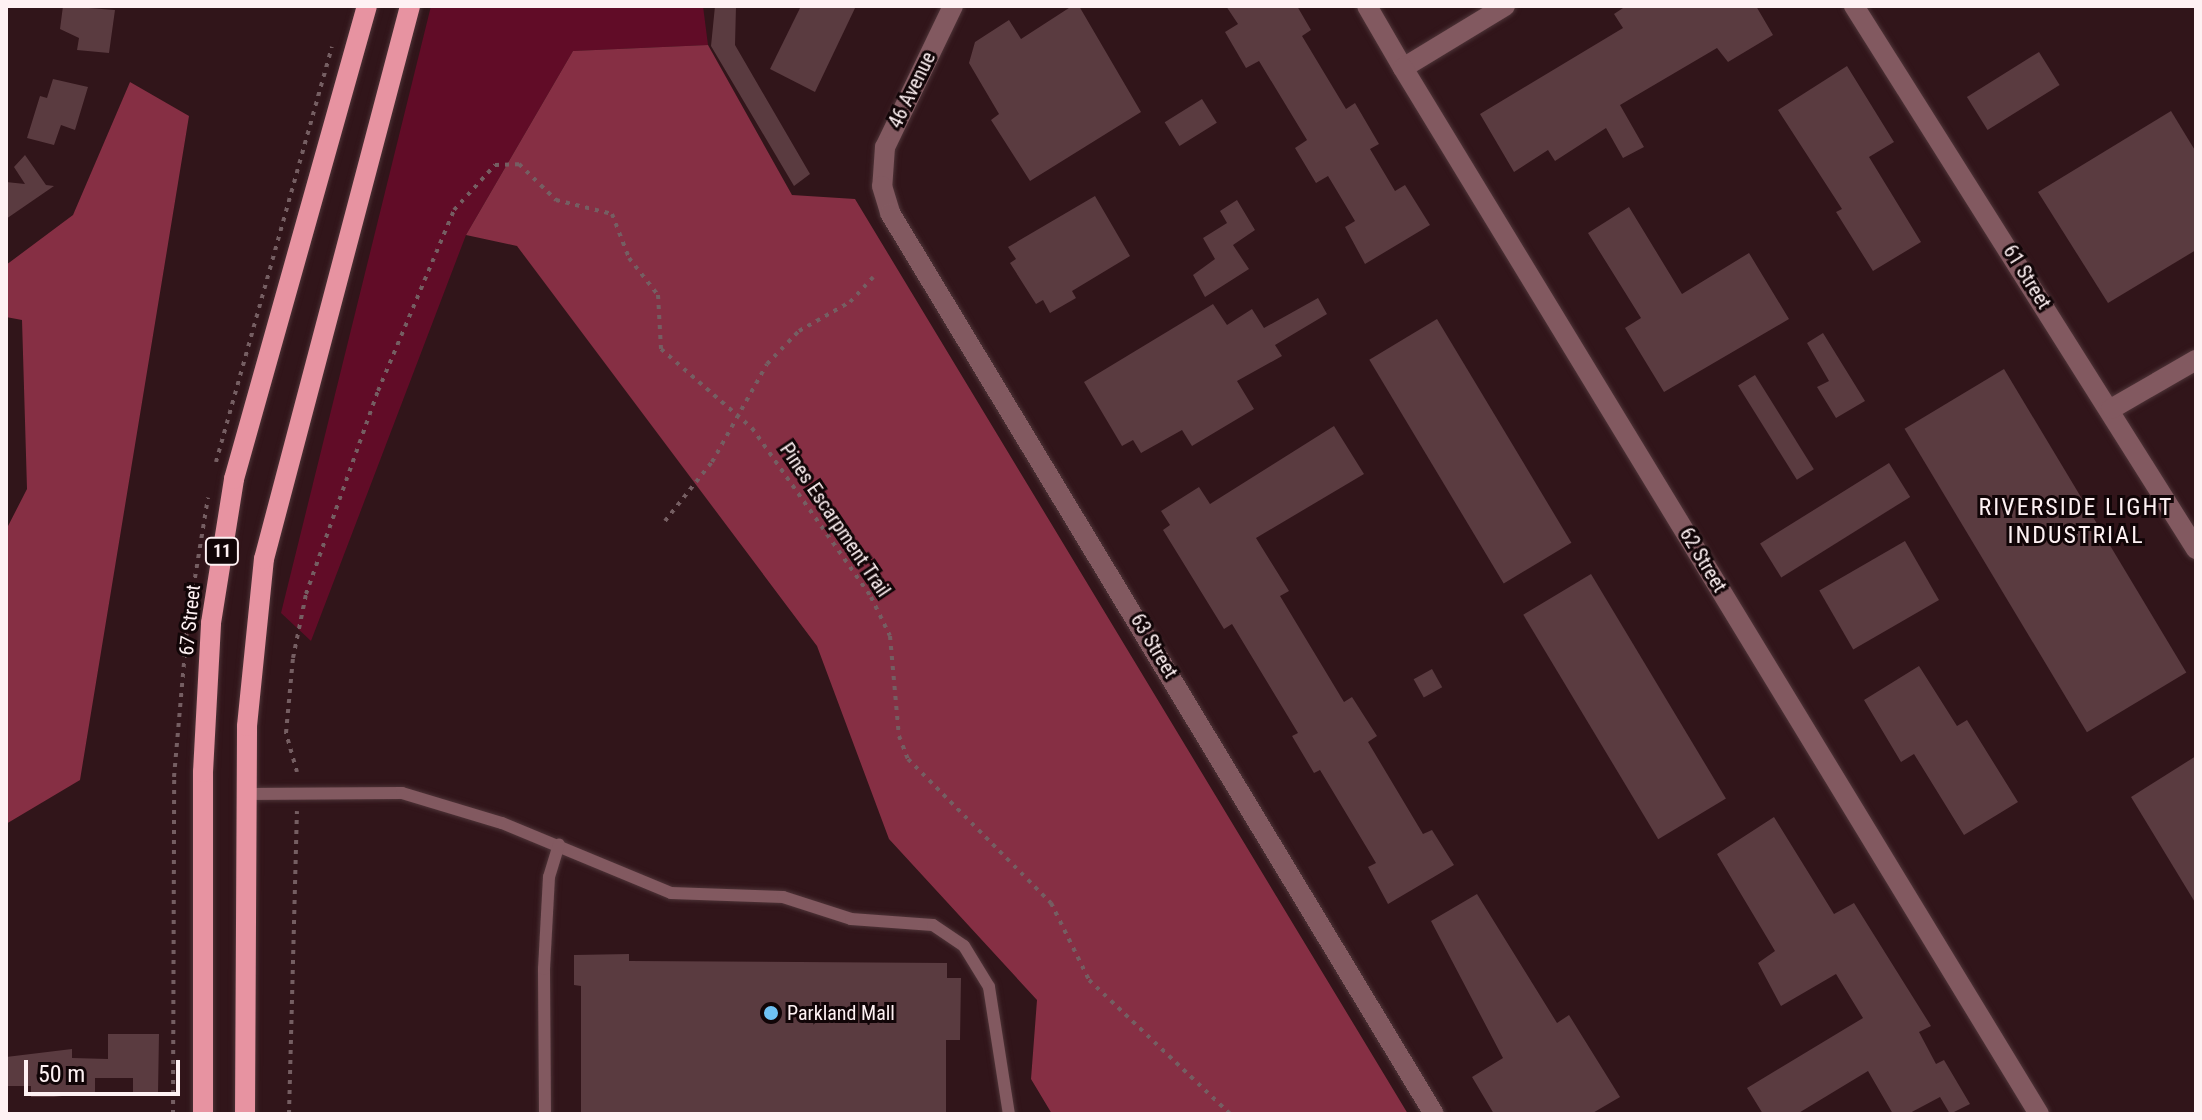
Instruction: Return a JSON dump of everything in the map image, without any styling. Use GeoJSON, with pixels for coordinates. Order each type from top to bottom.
{"type":"FeatureCollection","features":[{"type":"Feature","properties":{"kind":"main road","name":"67 Street"},"geometry":{"type":"LineString","coordinates":[[203,1114],[203,772],[211,623],[234,479],[367,6]]}},
{"type":"Feature","properties":{"kind":"main road","name":"11"},"geometry":{"type":"LineString","coordinates":[[245,1114],[245,794],[264,559],[410,6]]}},
{"type":"Feature","properties":{"kind":"street","name":"46 Avenue"},"geometry":{"type":"LineString","coordinates":[[881,176],[888,137],[953,6]]}},
{"type":"Feature","properties":{"kind":"street","name":"62 Street"},"geometry":{"type":"LineString","coordinates":[[1367,6],[2039,1114]]}},
{"type":"Feature","properties":{"kind":"street"},"geometry":{"type":"LineString","coordinates":[[1403,68],[1505,6]]}},
{"type":"Feature","properties":{"kind":"street","name":"61 Street"},"geometry":{"type":"LineString","coordinates":[[1854,6],[2111,409],[2196,549]]}},
{"type":"Feature","properties":{"kind":"street","name":"63 Street"},"geometry":{"type":"LineString","coordinates":[[881,176],[890,213],[1434,1114]]}},
{"type":"Feature","properties":{"kind":"street"},"geometry":{"type":"LineString","coordinates":[[2111,409],[2196,360]]}},
{"type":"Feature","properties":{"kind":"lane"},"geometry":{"type":"LineString","coordinates":[[245,794],[402,793],[559,844],[671,893],[790,898],[839,917],[920,921],[942,929],[964,946],[989,987],[1009,1114]]}},
{"type":"Feature","properties":{"kind":"lane"},"geometry":{"type":"LineString","coordinates":[[545,1114],[544,969],[549,877],[559,844]]}},
{"type":"Feature","properties":{"kind":"path","name":"Pines Escarpment Trail"},"geometry":{"type":"LineString","coordinates":[[297,772],[286,709],[306,594],[378,391],[445,225],[499,162],[514,162],[556,200],[608,210],[629,258],[658,295],[661,349],[736,410],[876,607],[894,653],[899,736],[908,759],[1051,903],[1089,980],[1230,1114]]}},
{"type":"Feature","properties":{"kind":"path"},"geometry":{"type":"LineString","coordinates":[[665,521],[712,462],[736,410],[767,364],[799,331],[850,302],[873,277]]}},
{"type":"Feature","properties":{"kind":"path"},"geometry":{"type":"LineString","coordinates":[[289,1114],[297,811]]}},
{"type":"Feature","properties":{"kind":"shaded area"},"geometry":{"type":"Polygon","coordinates":[[[431,6],[703,6],[708,45],[573,51],[466,235],[311,641],[281,613],[431,6]]]}},
{"type":"Feature","properties":{"kind":"shaded area"},"geometry":{"type":"Polygon","coordinates":[[[708,45],[792,195],[855,199],[1408,1114],[1052,1114],[1031,1079],[1037,1000],[889,839],[817,646],[517,246],[466,235],[573,51],[708,45]]]}},
{"type":"Feature","properties":{"kind":"shaded area"},"geometry":{"type":"Polygon","coordinates":[[[130,82],[189,116],[80,780],[6,824],[6,530],[27,489],[22,320],[6,317],[6,265],[73,215],[130,82]]]}},
{"type":"Feature","properties":{"kind":"building"},"geometry":{"type":"Polygon","coordinates":[[[63,6],[115,10],[109,53],[77,50],[79,38],[60,29],[63,6]]]}},
{"type":"Feature","properties":{"kind":"building"},"geometry":{"type":"Polygon","coordinates":[[[715,6],[736,6],[735,45],[810,174],[794,186],[711,46],[715,6]]]}},
{"type":"Feature","properties":{"kind":"building"},"geometry":{"type":"Polygon","coordinates":[[[801,6],[856,6],[815,92],[770,69],[801,6]]]}},
{"type":"Feature","properties":{"kind":"building"},"geometry":{"type":"Polygon","coordinates":[[[1072,6],[1079,6],[1141,112],[1030,181],[991,120],[999,114],[969,63],[975,42],[1009,20],[1021,39],[1072,6]]]}},
{"type":"Feature","properties":{"kind":"building"},"geometry":{"type":"Polygon","coordinates":[[[1226,6],[1297,6],[1311,30],[1302,36],[1346,109],[1355,103],[1379,144],[1370,149],[1395,191],[1405,185],[1430,225],[1365,264],[1345,227],[1355,221],[1328,176],[1316,183],[1295,148],[1307,140],[1259,61],[1246,68],[1225,32],[1238,24],[1226,6]]]}},
{"type":"Feature","properties":{"kind":"building"},"geometry":{"type":"Polygon","coordinates":[[[1626,6],[1756,6],[1773,35],[1728,62],[1717,48],[1620,105],[1644,147],[1623,158],[1606,128],[1555,161],[1548,150],[1514,172],[1480,114],[1623,28],[1614,14],[1626,6]]]}},
{"type":"Feature","properties":{"kind":"building"},"geometry":{"type":"Polygon","coordinates":[[[2039,52],[2060,85],[1988,130],[1967,97],[2039,52]]]}},
{"type":"Feature","properties":{"kind":"building"},"geometry":{"type":"Polygon","coordinates":[[[1847,66],[1894,142],[1869,157],[1921,242],[1873,271],[1836,212],[1842,209],[1778,110],[1847,66]]]}},
{"type":"Feature","properties":{"kind":"building"},"geometry":{"type":"Polygon","coordinates":[[[53,79],[88,87],[75,130],[61,125],[54,145],[27,138],[40,96],[47,98],[53,79]]]}},
{"type":"Feature","properties":{"kind":"building"},"geometry":{"type":"Polygon","coordinates":[[[1202,99],[1217,123],[1180,146],[1165,122],[1202,99]]]}},
{"type":"Feature","properties":{"kind":"building"},"geometry":{"type":"Polygon","coordinates":[[[2171,111],[2196,152],[2196,250],[2108,303],[2038,192],[2171,111]]]}},
{"type":"Feature","properties":{"kind":"building"},"geometry":{"type":"Polygon","coordinates":[[[25,155],[46,185],[54,186],[6,219],[6,182],[25,184],[14,167],[25,155]]]}},
{"type":"Feature","properties":{"kind":"building"},"geometry":{"type":"Polygon","coordinates":[[[1095,196],[1130,256],[1072,291],[1076,298],[1050,313],[1043,300],[1036,304],[1010,263],[1016,259],[1008,247],[1095,196]]]}},
{"type":"Feature","properties":{"kind":"building"},"geometry":{"type":"Polygon","coordinates":[[[1237,200],[1255,230],[1233,245],[1249,269],[1205,297],[1193,275],[1215,259],[1203,238],[1227,223],[1220,211],[1237,200]]]}},
{"type":"Feature","properties":{"kind":"building"},"geometry":{"type":"Polygon","coordinates":[[[1629,207],[1682,294],[1749,253],[1789,319],[1664,392],[1625,328],[1641,318],[1588,233],[1629,207]]]}},
{"type":"Feature","properties":{"kind":"building"},"geometry":{"type":"Polygon","coordinates":[[[1318,298],[1327,314],[1275,345],[1282,356],[1237,381],[1254,409],[1192,446],[1182,430],[1141,453],[1133,440],[1122,446],[1084,382],[1213,304],[1227,325],[1252,309],[1264,328],[1318,298]]]}},
{"type":"Feature","properties":{"kind":"building"},"geometry":{"type":"Polygon","coordinates":[[[1437,319],[1571,543],[1504,583],[1369,360],[1437,319]]]}},
{"type":"Feature","properties":{"kind":"building"},"geometry":{"type":"Polygon","coordinates":[[[1823,333],[1865,401],[1836,418],[1817,387],[1829,381],[1807,343],[1823,333]]]}},
{"type":"Feature","properties":{"kind":"building"},"geometry":{"type":"Polygon","coordinates":[[[2004,369],[2186,672],[2087,732],[1905,429],[2004,369]]]}},
{"type":"Feature","properties":{"kind":"building"},"geometry":{"type":"Polygon","coordinates":[[[1755,375],[1814,469],[1797,480],[1738,386],[1755,375]]]}},
{"type":"Feature","properties":{"kind":"building"},"geometry":{"type":"Polygon","coordinates":[[[1334,426],[1364,474],[1256,538],[1289,591],[1280,596],[1344,702],[1352,697],[1377,736],[1368,742],[1423,834],[1432,830],[1454,865],[1388,904],[1368,867],[1376,863],[1320,770],[1314,773],[1292,736],[1298,733],[1232,624],[1224,629],[1163,530],[1170,525],[1161,511],[1199,487],[1210,504],[1334,426]]]}},
{"type":"Feature","properties":{"kind":"building"},"geometry":{"type":"Polygon","coordinates":[[[1889,463],[1910,497],[1781,577],[1760,544],[1889,463]]]}},
{"type":"Feature","properties":{"kind":"building"},"geometry":{"type":"Polygon","coordinates":[[[1905,541],[1939,600],[1853,649],[1819,590],[1905,541]]]}},
{"type":"Feature","properties":{"kind":"building"},"geometry":{"type":"Polygon","coordinates":[[[1591,574],[1726,799],[1658,839],[1523,615],[1591,574]]]}},
{"type":"Feature","properties":{"kind":"building"},"geometry":{"type":"Polygon","coordinates":[[[1919,666],[1957,726],[1967,720],[2018,802],[1964,835],[1914,754],[1901,762],[1864,700],[1919,666]]]}},
{"type":"Feature","properties":{"kind":"building"},"geometry":{"type":"Polygon","coordinates":[[[1432,669],[1442,687],[1424,698],[1414,679],[1432,669]]]}},
{"type":"Feature","properties":{"kind":"building"},"geometry":{"type":"Polygon","coordinates":[[[2196,756],[2196,904],[2131,797],[2196,756]]]}},
{"type":"Feature","properties":{"kind":"building"},"geometry":{"type":"Polygon","coordinates":[[[1774,817],[1834,914],[1854,903],[1931,1026],[1919,1032],[1936,1064],[1944,1060],[1970,1104],[1950,1114],[1940,1097],[1908,1114],[1893,1114],[1868,1071],[1797,1114],[1763,1114],[1747,1088],[1863,1018],[1836,974],[1781,1006],[1758,963],[1775,951],[1717,854],[1774,817]]]}},
{"type":"Feature","properties":{"kind":"building"},"geometry":{"type":"Polygon","coordinates":[[[1477,894],[1557,1023],[1569,1015],[1620,1097],[1591,1114],[1494,1114],[1472,1077],[1503,1058],[1431,921],[1477,894]]]}},
{"type":"Feature","properties":{"kind":"building","name":"Parkland Mall"},"geometry":{"type":"Polygon","coordinates":[[[629,954],[629,961],[947,963],[947,978],[961,978],[960,1040],[946,1040],[946,1114],[581,1114],[581,986],[574,985],[574,955],[629,954]]]}},
{"type":"Feature","properties":{"kind":"building"},"geometry":{"type":"Polygon","coordinates":[[[108,1034],[159,1034],[158,1093],[133,1093],[133,1078],[95,1078],[95,1092],[54,1097],[31,1097],[31,1086],[6,1086],[6,1057],[72,1049],[72,1058],[108,1059],[108,1034]]]}},
{"type":"Feature","properties":{"kind":"place","name":"Parkland Mall"},"geometry":{"type":"Point","coordinates":[771,1013]}},
{"type":"Feature","properties":{"kind":"district","name":"RIVERSIDE LIGHT INDUSTRIAL"},"geometry":{"type":"Point","coordinates":[2076,522]}}]}
